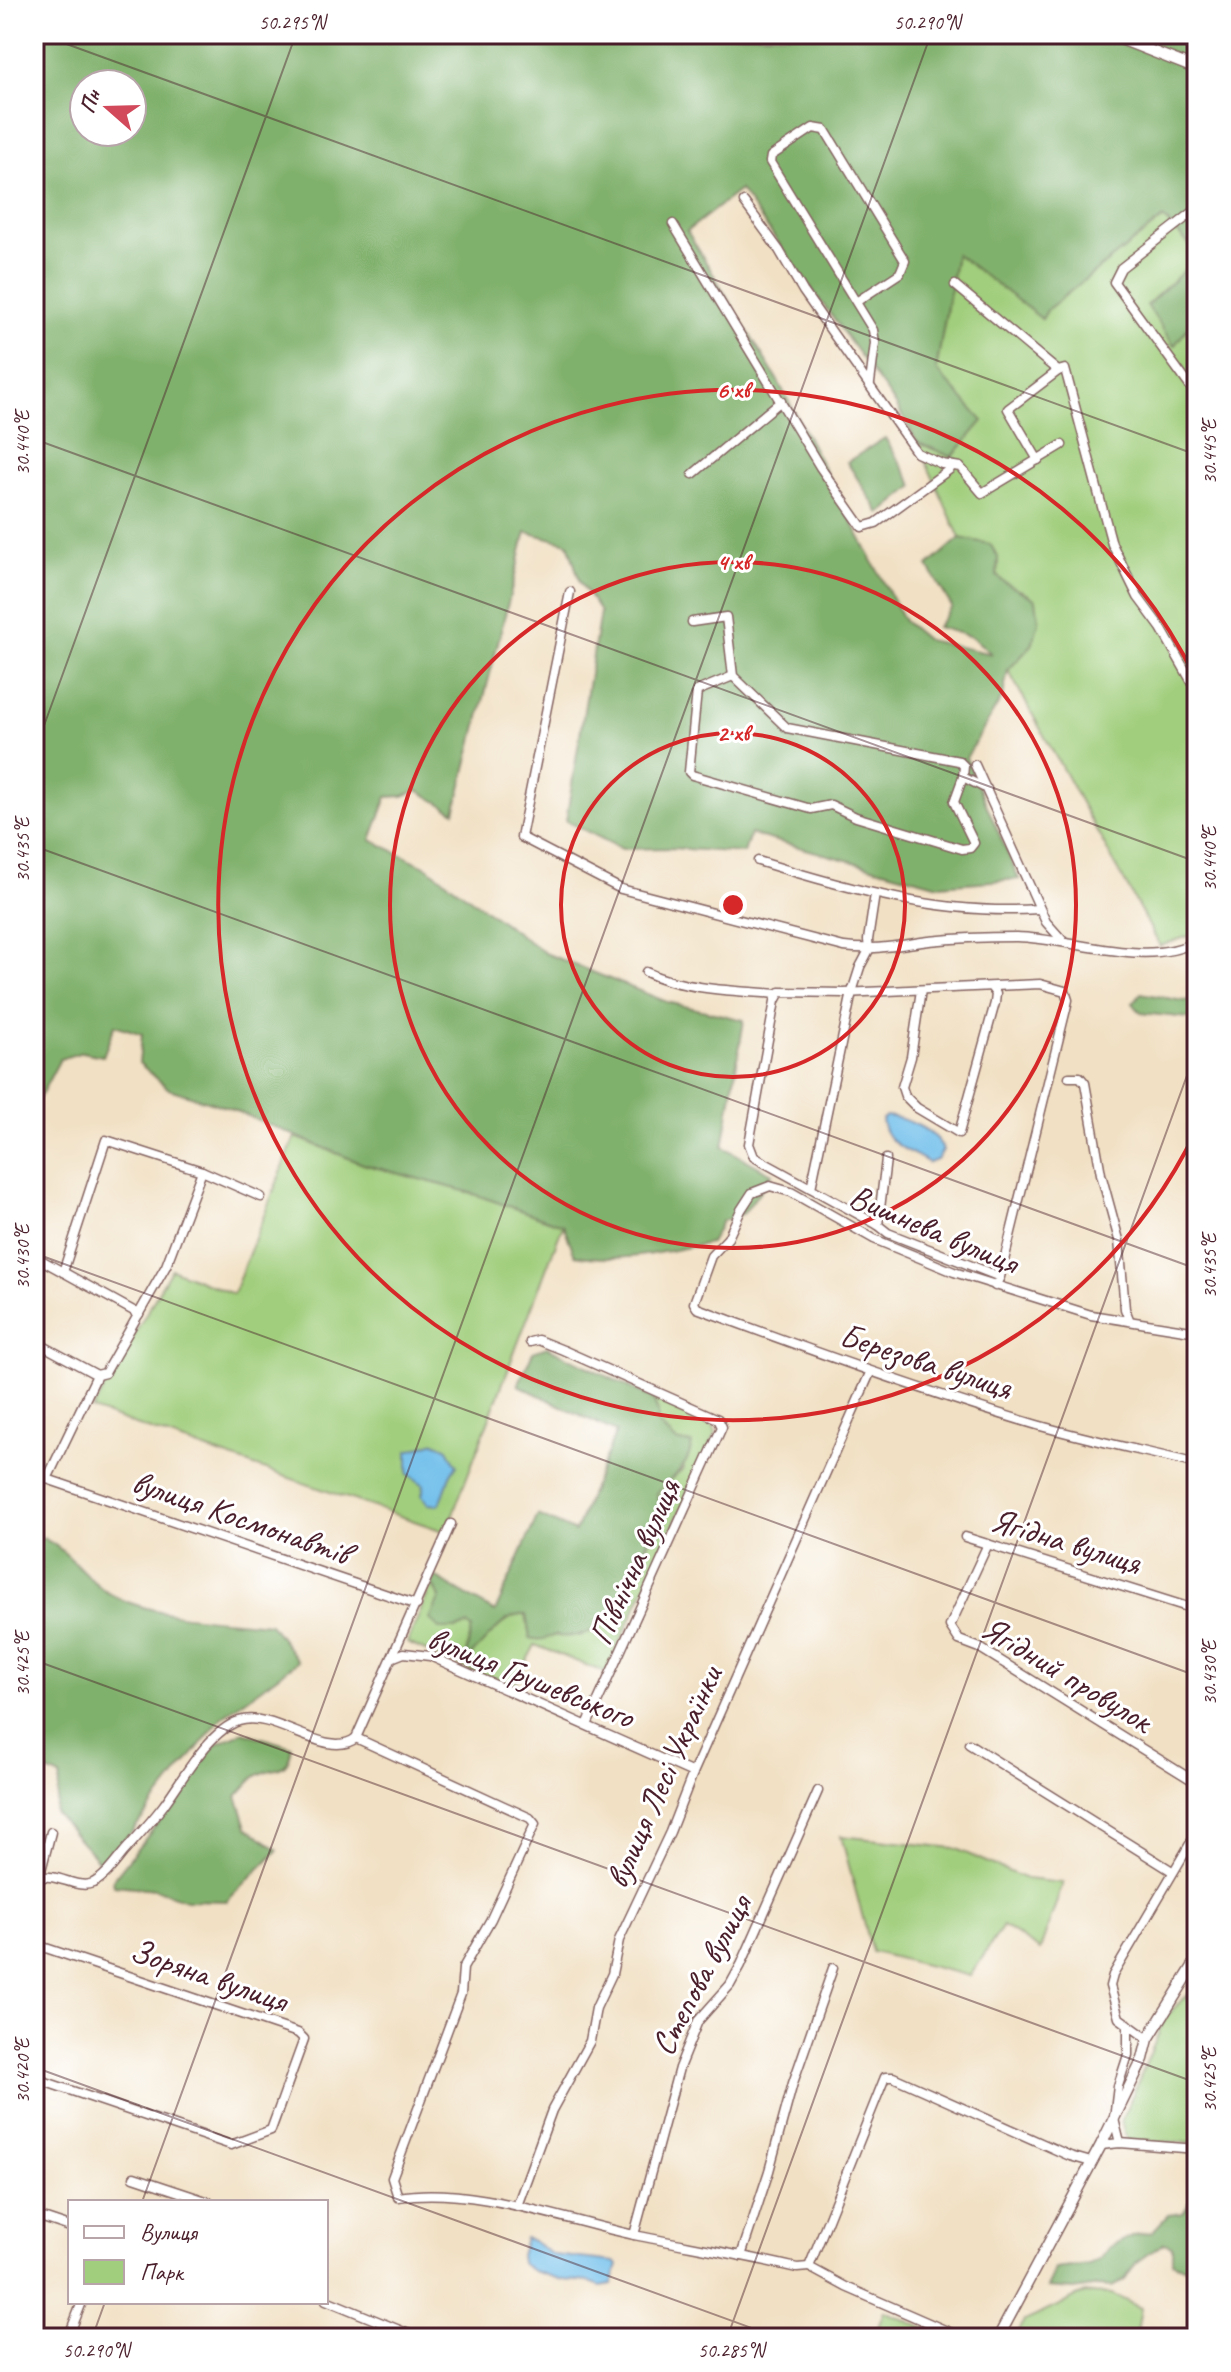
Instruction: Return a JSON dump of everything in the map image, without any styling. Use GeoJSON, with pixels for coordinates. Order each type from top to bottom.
{"type":"FeatureCollection","features":[{"type":"Feature","properties":{"kind":"street"},"geometry":{"type":"LineString","coordinates":[[1108,34],[1197,69]]}},
{"type":"Feature","properties":{"kind":"street"},"geometry":{"type":"LineString","coordinates":[[856,302],[900,273],[905,261],[825,130],[813,128],[771,156],[770,162],[873,330],[875,343],[870,383]]}},
{"type":"Feature","properties":{"kind":"street"},"geometry":{"type":"LineString","coordinates":[[744,202],[917,453],[960,467],[982,493],[1062,445]]}},
{"type":"Feature","properties":{"kind":"street"},"geometry":{"type":"LineString","coordinates":[[1197,209],[1121,268],[1114,282],[1197,396]]}},
{"type":"Feature","properties":{"kind":"street"},"geometry":{"type":"LineString","coordinates":[[673,224],[820,467],[862,527],[876,523],[889,514],[950,469],[949,465]]}},
{"type":"Feature","properties":{"kind":"street"},"geometry":{"type":"LineString","coordinates":[[955,285],[1058,371]]}},
{"type":"Feature","properties":{"kind":"street"},"geometry":{"type":"LineString","coordinates":[[1038,460],[1008,409],[1065,369],[1112,544],[1138,597],[1161,628],[1197,691]]}},
{"type":"Feature","properties":{"kind":"street"},"geometry":{"type":"LineString","coordinates":[[693,474],[781,401]]}},
{"type":"Feature","properties":{"kind":"street"},"geometry":{"type":"LineString","coordinates":[[570,592],[521,837],[621,889],[844,947],[869,950],[932,941],[1016,937],[1154,953],[1186,947],[1197,941]]}},
{"type":"Feature","properties":{"kind":"street"},"geometry":{"type":"LineString","coordinates":[[692,622],[726,617],[733,676],[787,728],[959,761],[964,766],[963,777],[954,802],[974,843],[970,848],[962,849],[856,817],[831,805],[811,809],[692,775],[689,772],[697,691],[733,676]]}},
{"type":"Feature","properties":{"kind":"street"},"geometry":{"type":"LineString","coordinates":[[975,765],[1039,909],[1046,922],[1064,941]]}},
{"type":"Feature","properties":{"kind":"street"},"geometry":{"type":"LineString","coordinates":[[963,777],[987,789]]}},
{"type":"Feature","properties":{"kind":"street"},"geometry":{"type":"LineString","coordinates":[[758,861],[875,894],[957,909],[1039,909]]}},
{"type":"Feature","properties":{"kind":"street"},"geometry":{"type":"LineString","coordinates":[[811,1188],[852,992],[869,950],[875,894]]}},
{"type":"Feature","properties":{"kind":"street"},"geometry":{"type":"LineString","coordinates":[[646,972],[719,989],[778,994],[1040,984],[1065,991],[1068,1000],[998,1282],[888,1233],[754,1157],[749,1144],[778,994]]}},
{"type":"Feature","properties":{"kind":"street"},"geometry":{"type":"LineString","coordinates":[[921,990],[911,1057],[902,1087],[905,1096],[917,1108],[959,1133],[995,1003],[996,994],[991,987]]}},
{"type":"Feature","properties":{"kind":"street"},"geometry":{"type":"LineString","coordinates":[[1069,1077],[1080,1077],[1085,1083],[1101,1174],[1119,1240],[1125,1309],[1129,1319]]}},
{"type":"Feature","properties":{"kind":"street"},"geometry":{"type":"LineString","coordinates":[[63,1272],[106,1140],[202,1171],[261,1197]]}},
{"type":"Feature","properties":{"kind":"street"},"geometry":{"type":"LineString","coordinates":[[878,1225],[886,1159]]}},
{"type":"Feature","properties":{"kind":"street"},"geometry":{"type":"LineString","coordinates":[[34,1341],[97,1375],[105,1373],[166,1266],[202,1171]]}},
{"type":"Feature","properties":{"kind":"street","name":"Вишнева вулиця"},"geometry":{"type":"LineString","coordinates":[[711,1256],[728,1238],[752,1193],[770,1186],[791,1192],[874,1239],[954,1272],[998,1282],[1091,1315],[1197,1332]]}},
{"type":"Feature","properties":{"kind":"street"},"geometry":{"type":"LineString","coordinates":[[34,1256],[139,1314]]}},
{"type":"Feature","properties":{"kind":"street","name":"Березова вулиця"},"geometry":{"type":"LineString","coordinates":[[711,1256],[694,1303],[697,1308],[870,1373],[1040,1426],[1197,1464]]}},
{"type":"Feature","properties":{"kind":"street","name":"Північна вулиця"},"geometry":{"type":"LineString","coordinates":[[530,1342],[538,1340],[563,1350],[718,1419],[722,1427],[587,1725]]}},
{"type":"Feature","properties":{"kind":"street","name":"вулиця Лесі Українки"},"geometry":{"type":"LineString","coordinates":[[517,2206],[552,2110],[590,2041],[596,2008],[612,1974],[619,1940],[670,1832],[693,1773],[870,1373]]}},
{"type":"Feature","properties":{"kind":"street"},"geometry":{"type":"LineString","coordinates":[[47,1479],[97,1375]]}},
{"type":"Feature","properties":{"kind":"street","name":"вулиця Космонавтів"},"geometry":{"type":"LineString","coordinates":[[34,1478],[47,1479],[417,1605]]}},
{"type":"Feature","properties":{"kind":"street"},"geometry":{"type":"LineString","coordinates":[[39,1878],[48,1875],[86,1885],[101,1878],[161,1808],[212,1739],[240,1720],[256,1719],[334,1744],[348,1744],[356,1738],[451,1524]]}},
{"type":"Feature","properties":{"kind":"street","name":"Ягідна вулиця"},"geometry":{"type":"LineString","coordinates":[[965,1537],[1197,1610]]}},
{"type":"Feature","properties":{"kind":"street","name":"Ягідний провулок"},"geometry":{"type":"LineString","coordinates":[[988,1544],[950,1626],[959,1640],[980,1648],[1197,1783]]}},
{"type":"Feature","properties":{"kind":"street","name":"вулиця Грушевського"},"geometry":{"type":"LineString","coordinates":[[394,1657],[404,1653],[423,1654],[693,1773]]}},
{"type":"Feature","properties":{"kind":"street"},"geometry":{"type":"LineString","coordinates":[[356,1738],[530,1818],[535,1824],[491,1919],[463,1968],[461,1994],[392,2178],[398,2197],[446,2194],[517,2206],[634,2235],[797,2268],[809,2267],[846,2287],[963,2338]]}},
{"type":"Feature","properties":{"kind":"street"},"geometry":{"type":"LineString","coordinates":[[969,1744],[1172,1871]]}},
{"type":"Feature","properties":{"kind":"street","name":"Степова вулиця"},"geometry":{"type":"LineString","coordinates":[[634,2235],[679,2068],[693,2033],[707,2009],[730,1985],[741,1965],[818,1791]]}},
{"type":"Feature","properties":{"kind":"street"},"geometry":{"type":"LineString","coordinates":[[34,1895],[51,1832]]}},
{"type":"Feature","properties":{"kind":"street"},"geometry":{"type":"LineString","coordinates":[[1148,2039],[1119,2018],[1110,1986],[1113,1975],[1197,1832]]}},
{"type":"Feature","properties":{"kind":"street","name":"Зоряна вулиця"},"geometry":{"type":"LineString","coordinates":[[34,1956],[36,1945],[298,2033],[304,2039],[271,2130],[231,2145],[34,2078]]}},
{"type":"Feature","properties":{"kind":"street"},"geometry":{"type":"LineString","coordinates":[[998,2338],[1101,2145],[1143,2059],[1148,2039],[1197,1960]]}},
{"type":"Feature","properties":{"kind":"street"},"geometry":{"type":"LineString","coordinates":[[741,2256],[793,2083],[833,1968]]}},
{"type":"Feature","properties":{"kind":"street"},"geometry":{"type":"LineString","coordinates":[[1120,2143],[1114,2119],[1118,2086],[1128,2055],[1128,2024]]}},
{"type":"Feature","properties":{"kind":"street"},"geometry":{"type":"LineString","coordinates":[[809,2267],[885,2077],[893,2077],[1070,2156],[1091,2162]]}},
{"type":"Feature","properties":{"kind":"street"},"geometry":{"type":"LineString","coordinates":[[1101,2145],[1120,2143],[1197,2149]]}},
{"type":"Feature","properties":{"kind":"street"},"geometry":{"type":"LineString","coordinates":[[134,2177],[200,2200]]}},
{"type":"Feature","properties":{"kind":"street"},"geometry":{"type":"LineString","coordinates":[[34,2215],[68,2226]]}},
{"type":"Feature","properties":{"kind":"street"},"geometry":{"type":"LineString","coordinates":[[328,2301],[419,2338]]}},
{"type":"Feature","properties":{"kind":"street"},"geometry":{"type":"LineString","coordinates":[[68,2338],[81,2304]]}},
{"type":"Feature","properties":{"kind":"green space"},"geometry":{"type":"Polygon","coordinates":[[[34,34],[1197,34],[1197,252],[1163,218],[1048,309],[1042,319],[956,254],[936,370],[983,421],[952,457],[917,442],[896,405],[740,190],[687,231],[778,381],[904,621],[927,640],[992,654],[972,637],[937,627],[952,607],[928,566],[960,538],[990,544],[998,557],[997,576],[1036,600],[1039,622],[1032,645],[1008,670],[1003,696],[966,758],[1019,879],[939,885],[750,834],[744,853],[671,848],[622,849],[566,821],[600,612],[580,582],[568,543],[526,532],[455,812],[417,790],[403,796],[387,797],[371,840],[427,867],[545,953],[667,1002],[744,1020],[723,1147],[772,1174],[744,1213],[722,1221],[710,1243],[625,1257],[575,1255],[563,1225],[468,1192],[363,1164],[229,1108],[169,1089],[139,1063],[142,1034],[115,1025],[103,1056],[82,1052],[60,1059],[34,1108],[34,34]]]}},
{"type":"Feature","properties":{"kind":"green space"},"geometry":{"type":"Polygon","coordinates":[[[1164,218],[1197,252],[1197,259],[1147,305],[1174,345],[1197,316],[1197,933],[1160,946],[1008,670],[1032,645],[1023,591],[1009,588],[997,576],[998,557],[960,538],[917,442],[952,457],[936,371],[956,253],[1042,319],[1047,309],[1164,218]]]}},
{"type":"Feature","properties":{"kind":"green space"},"geometry":{"type":"Polygon","coordinates":[[[1197,259],[1197,316],[1174,346],[1147,305],[1197,259]]]}},
{"type":"Feature","properties":{"kind":"green space"},"geometry":{"type":"Polygon","coordinates":[[[885,438],[914,486],[880,514],[847,462],[885,438]]]}},
{"type":"Feature","properties":{"kind":"green space"},"geometry":{"type":"Polygon","coordinates":[[[1141,993],[1183,1001],[1197,999],[1197,1019],[1141,1013],[1133,1003],[1141,993]]]}},
{"type":"Feature","properties":{"kind":"green space"},"geometry":{"type":"Polygon","coordinates":[[[295,1137],[364,1164],[468,1192],[563,1225],[446,1532],[92,1410],[171,1269],[233,1294],[295,1137]]]}},
{"type":"Feature","properties":{"kind":"green space"},"geometry":{"type":"Polygon","coordinates":[[[547,1347],[652,1398],[658,1412],[658,1424],[676,1441],[692,1444],[690,1453],[683,1466],[657,1493],[660,1533],[653,1538],[648,1537],[625,1594],[610,1617],[588,1633],[539,1639],[530,1638],[526,1615],[518,1615],[503,1624],[469,1657],[466,1654],[472,1628],[468,1625],[439,1629],[430,1619],[440,1597],[432,1584],[435,1577],[495,1612],[538,1515],[575,1532],[616,1432],[518,1385],[533,1352],[547,1347]]]}},
{"type":"Feature","properties":{"kind":"green space"},"geometry":{"type":"Polygon","coordinates":[[[652,1398],[713,1426],[716,1432],[606,1673],[535,1645],[512,1689],[407,1643],[432,1584],[456,1629],[468,1625],[473,1628],[466,1653],[512,1616],[526,1614],[530,1637],[582,1636],[635,1574],[641,1554],[649,1542],[648,1537],[660,1533],[657,1493],[684,1469],[676,1441],[658,1424],[658,1412],[652,1398]]]}},
{"type":"Feature","properties":{"kind":"green space"},"geometry":{"type":"Polygon","coordinates":[[[34,1535],[56,1546],[93,1581],[129,1603],[169,1613],[270,1624],[298,1661],[222,1717],[104,1867],[55,1813],[60,1777],[34,1765],[34,1535]]]}},
{"type":"Feature","properties":{"kind":"green space"},"geometry":{"type":"Polygon","coordinates":[[[243,1732],[292,1747],[287,1763],[255,1777],[237,1796],[247,1827],[278,1850],[227,1901],[186,1900],[155,1889],[114,1885],[113,1879],[183,1792],[215,1745],[243,1732]]]}},
{"type":"Feature","properties":{"kind":"green space"},"geometry":{"type":"Polygon","coordinates":[[[841,1836],[954,1848],[1026,1879],[1063,1883],[1040,1950],[1003,1926],[970,1976],[872,1952],[841,1836]]]}},
{"type":"Feature","properties":{"kind":"green space"},"geometry":{"type":"Polygon","coordinates":[[[1187,1995],[1191,2011],[1197,2011],[1197,2143],[1127,2140],[1121,2122],[1166,2016],[1187,1995]]]}},
{"type":"Feature","properties":{"kind":"green space"},"geometry":{"type":"Polygon","coordinates":[[[1197,2191],[1197,2273],[1172,2262],[1172,2246],[1164,2243],[1136,2263],[1125,2280],[1112,2287],[1074,2290],[1047,2288],[1055,2269],[1089,2265],[1099,2260],[1109,2247],[1134,2235],[1152,2232],[1168,2215],[1183,2213],[1197,2191]]]}},
{"type":"Feature","properties":{"kind":"green space"},"geometry":{"type":"Polygon","coordinates":[[[1085,2293],[1112,2294],[1141,2308],[1136,2338],[1014,2338],[1025,2321],[1085,2293]]]}},
{"type":"Feature","properties":{"kind":"green space"},"geometry":{"type":"Polygon","coordinates":[[[884,2311],[946,2338],[874,2338],[884,2311]]]}},
{"type":"Feature","properties":{"kind":"water"},"geometry":{"type":"Polygon","coordinates":[[[886,1116],[911,1122],[934,1137],[943,1150],[937,1160],[929,1163],[893,1141],[884,1128],[882,1119],[886,1116]]]}},
{"type":"Feature","properties":{"kind":"water"},"geometry":{"type":"Polygon","coordinates":[[[435,1442],[448,1449],[457,1466],[438,1505],[428,1504],[422,1496],[424,1485],[408,1474],[408,1451],[435,1442]]]}},
{"type":"Feature","properties":{"kind":"water"},"geometry":{"type":"Polygon","coordinates":[[[525,2238],[554,2255],[614,2262],[618,2265],[612,2284],[601,2286],[563,2280],[533,2271],[521,2263],[520,2254],[525,2238]]]}}]}
